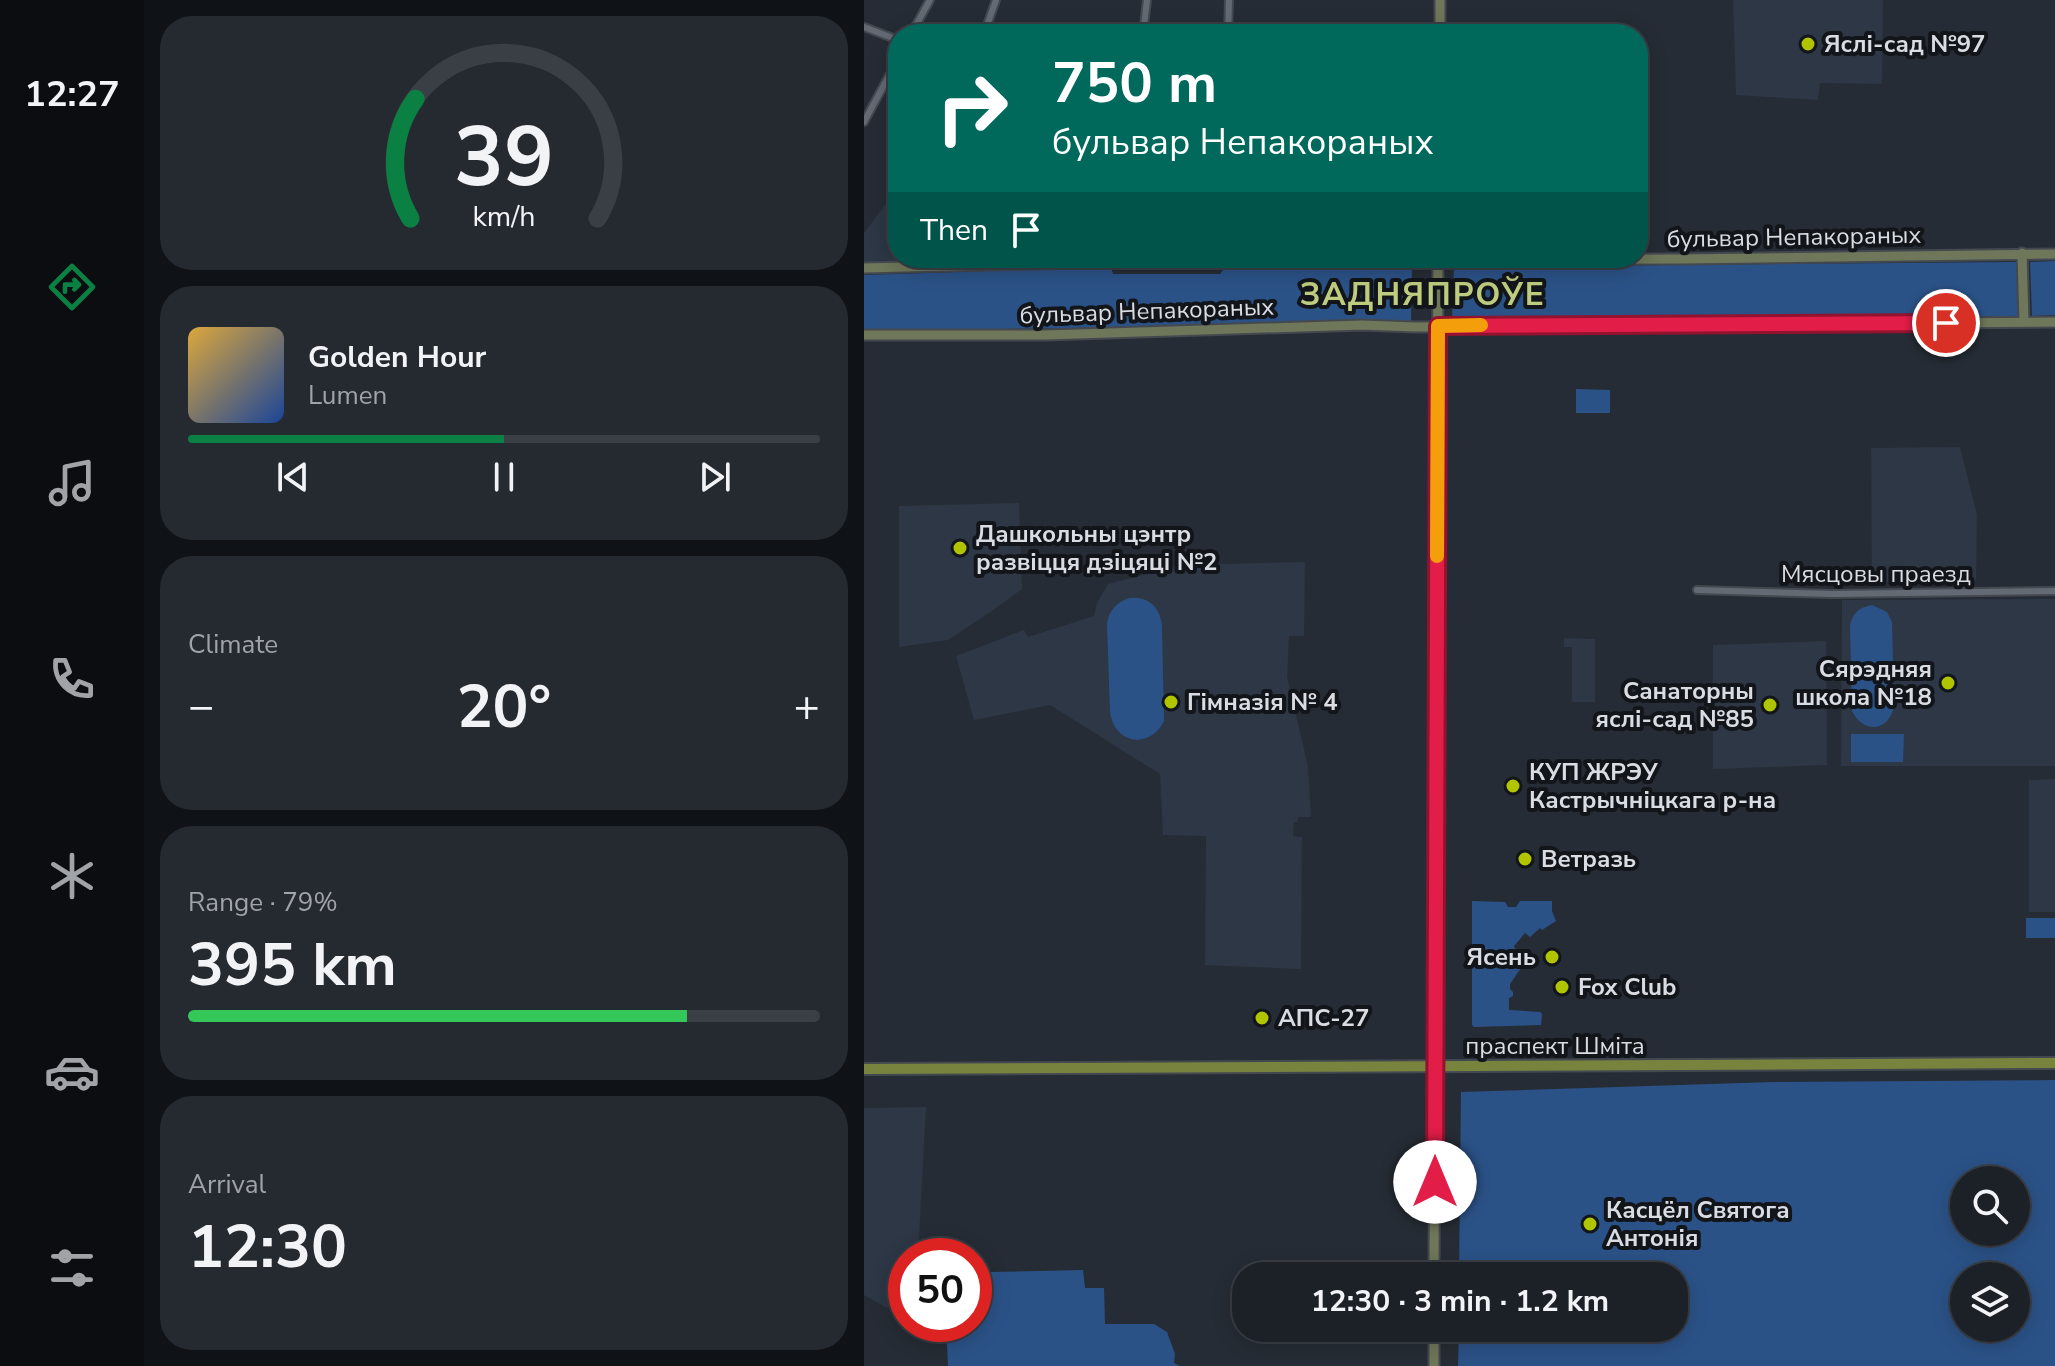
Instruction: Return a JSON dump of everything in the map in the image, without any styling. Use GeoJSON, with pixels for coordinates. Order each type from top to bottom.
{"type":"FeatureCollection","features":[{"type":"Feature","properties":{"kind":"main road"},"geometry":{"type":"LineString","coordinates":[[1440,0],[1440,24]]}},
{"type":"Feature","properties":{"kind":"main road"},"geometry":{"type":"LineString","coordinates":[[2022,253],[2024,322]]}},
{"type":"Feature","properties":{"kind":"main road","name":"бульвар Непакораных"},"geometry":{"type":"LineString","coordinates":[[1648,259],[2055,254]]}},
{"type":"Feature","properties":{"kind":"main road","name":"бульвар Непакораных"},"geometry":{"type":"LineString","coordinates":[[864,268],[888,267]]}},
{"type":"Feature","properties":{"kind":"main road"},"geometry":{"type":"LineString","coordinates":[[1434,1262],[1438,268]]}},
{"type":"Feature","properties":{"kind":"main road","name":"бульвар Непакораных"},"geometry":{"type":"LineString","coordinates":[[864,335],[1046,335],[1362,325],[2055,322]]}},
{"type":"Feature","properties":{"kind":"main road","name":"праспект Шміта"},"geometry":{"type":"LineString","coordinates":[[864,1069],[2055,1063]]}},
{"type":"Feature","properties":{"kind":"main road"},"geometry":{"type":"LineString","coordinates":[[1434,1342],[1434,1366]]}},
{"type":"Feature","properties":{"kind":"street"},"geometry":{"type":"LineString","coordinates":[[917,24],[930,0]]}},
{"type":"Feature","properties":{"kind":"street"},"geometry":{"type":"LineString","coordinates":[[988,24],[996,0]]}},
{"type":"Feature","properties":{"kind":"street"},"geometry":{"type":"LineString","coordinates":[[1144,24],[1147,0]]}},
{"type":"Feature","properties":{"kind":"street"},"geometry":{"type":"LineString","coordinates":[[1228,24],[1229,0]]}},
{"type":"Feature","properties":{"kind":"street"},"geometry":{"type":"LineString","coordinates":[[864,27],[888,36]]}},
{"type":"Feature","properties":{"kind":"street"},"geometry":{"type":"LineString","coordinates":[[864,122],[888,78]]}},
{"type":"Feature","properties":{"kind":"street","name":"Мясцовы праезд"},"geometry":{"type":"LineString","coordinates":[[1697,590],[1832,594],[2055,591]]}},
{"type":"Feature","properties":{"kind":"shaded area","name":"Яслі-сад №97"},"geometry":{"type":"Polygon","coordinates":[[[1733,0],[1883,0],[1882,84],[1820,83],[1818,100],[1736,95],[1733,0]]]}},
{"type":"Feature","properties":{"kind":"shaded area"},"geometry":{"type":"Polygon","coordinates":[[[888,201],[888,262],[864,263],[864,233],[888,201]]]}},
{"type":"Feature","properties":{"kind":"shaded area"},"geometry":{"type":"Polygon","coordinates":[[[2055,261],[2055,315],[2032,316],[2030,262],[2055,261]]]}},
{"type":"Feature","properties":{"kind":"shaded area"},"geometry":{"type":"Polygon","coordinates":[[[2016,262],[2018,316],[1452,321],[1454,268],[1648,268],[1648,265],[2016,262]]]}},
{"type":"Feature","properties":{"kind":"shaded area"},"geometry":{"type":"Polygon","coordinates":[[[1080,268],[1111,268],[1113,274],[1220,274],[1224,268],[1412,268],[1411,323],[864,331],[864,275],[1080,268]]]}},
{"type":"Feature","properties":{"kind":"shaded area"},"geometry":{"type":"Polygon","coordinates":[[[1576,389],[1610,390],[1610,413],[1576,413],[1576,389]]]}},
{"type":"Feature","properties":{"kind":"shaded area"},"geometry":{"type":"Polygon","coordinates":[[[1960,447],[1977,515],[1976,581],[1872,583],[1871,448],[1960,447]]]}},
{"type":"Feature","properties":{"kind":"shaded area","name":"Дашкольны цэнтр развіцця дзіцяці №2"},"geometry":{"type":"Polygon","coordinates":[[[1019,503],[1022,589],[948,640],[899,647],[899,506],[1019,503]]]}},
{"type":"Feature","properties":{"kind":"shaded area"},"geometry":{"type":"Polygon","coordinates":[[[1305,562],[1304,636],[1289,636],[1287,677],[1308,766],[1311,817],[1298,817],[1298,822],[1294,822],[1293,836],[1302,837],[1301,969],[1205,965],[1206,836],[1163,835],[1160,774],[1050,705],[974,720],[956,656],[1024,630],[1028,637],[1094,616],[1097,603],[1108,584],[1182,565],[1305,562]]]}},
{"type":"Feature","properties":{"kind":"shaded area"},"geometry":{"type":"Polygon","coordinates":[[[1129,598],[1152,604],[1159,613],[1162,626],[1164,721],[1158,730],[1142,739],[1133,739],[1118,731],[1110,711],[1107,624],[1114,608],[1129,598]]]}},
{"type":"Feature","properties":{"kind":"shaded area","name":"Сярэдняя школа №18"},"geometry":{"type":"Polygon","coordinates":[[[2055,599],[2055,766],[1841,766],[1842,600],[2055,599]]]}},
{"type":"Feature","properties":{"kind":"shaded area"},"geometry":{"type":"Polygon","coordinates":[[[1872,605],[1887,612],[1892,622],[1894,706],[1887,721],[1875,727],[1862,724],[1852,711],[1850,626],[1857,612],[1872,605]]]}},
{"type":"Feature","properties":{"kind":"shaded area"},"geometry":{"type":"Polygon","coordinates":[[[1564,638],[1595,639],[1595,702],[1572,702],[1572,647],[1564,647],[1564,638]]]}},
{"type":"Feature","properties":{"kind":"shaded area","name":"Санаторны яслі-сад №85"},"geometry":{"type":"Polygon","coordinates":[[[1826,641],[1827,765],[1713,769],[1713,645],[1826,641]]]}},
{"type":"Feature","properties":{"kind":"shaded area"},"geometry":{"type":"Polygon","coordinates":[[[1851,734],[1904,734],[1903,762],[1851,762],[1851,734]]]}},
{"type":"Feature","properties":{"kind":"shaded area"},"geometry":{"type":"Polygon","coordinates":[[[2055,779],[2055,912],[2029,912],[2029,780],[2055,779]]]}},
{"type":"Feature","properties":{"kind":"shaded area"},"geometry":{"type":"Polygon","coordinates":[[[1472,901],[1505,902],[1508,907],[1516,907],[1520,901],[1552,901],[1556,921],[1542,930],[1540,928],[1530,937],[1525,933],[1514,946],[1521,968],[1510,984],[1513,996],[1509,998],[1509,1010],[1540,1012],[1541,1025],[1472,1025],[1472,901]]]}},
{"type":"Feature","properties":{"kind":"shaded area"},"geometry":{"type":"Polygon","coordinates":[[[2026,918],[2055,918],[2055,938],[2026,938],[2026,918]]]}},
{"type":"Feature","properties":{"kind":"shaded area"},"geometry":{"type":"Polygon","coordinates":[[[2055,1080],[2055,1366],[1458,1366],[1459,1342],[1688,1342],[1688,1262],[1459,1262],[1461,1092],[1773,1082],[2055,1080]]]}},
{"type":"Feature","properties":{"kind":"shaded area"},"geometry":{"type":"Polygon","coordinates":[[[926,1107],[919,1238],[888,1238],[887,1308],[864,1295],[864,1108],[926,1107]]]}},
{"type":"Feature","properties":{"kind":"shaded area"},"geometry":{"type":"Polygon","coordinates":[[[1083,1270],[1085,1288],[1104,1288],[1105,1324],[1154,1324],[1167,1332],[1175,1354],[1174,1363],[1180,1366],[948,1366],[947,1342],[992,1342],[992,1272],[1083,1270]]]}},
{"type":"Feature","properties":{"kind":"slow traffic"},"geometry":{"type":"LineString","coordinates":[[1437,556],[1438,326],[1481,325]]}},
{"type":"Feature","properties":{"kind":"place","name":"Яслі-сад №97"},"geometry":{"type":"Point","coordinates":[1808,44]}},
{"type":"Feature","properties":{"kind":"place","name":"Дашкольны цэнтр развіцця дзіцяці №2"},"geometry":{"type":"Point","coordinates":[960,548]}},
{"type":"Feature","properties":{"kind":"place","name":"Сярэдняя школа №18"},"geometry":{"type":"Point","coordinates":[1948,683]}},
{"type":"Feature","properties":{"kind":"place","name":"Гімназія № 4"},"geometry":{"type":"Point","coordinates":[1171,702]}},
{"type":"Feature","properties":{"kind":"place","name":"Санаторны яслі-сад №85"},"geometry":{"type":"Point","coordinates":[1770,705]}},
{"type":"Feature","properties":{"kind":"place","name":"КУП ЖРЭУ Кастрычніцкага р-на"},"geometry":{"type":"Point","coordinates":[1513,786]}},
{"type":"Feature","properties":{"kind":"place","name":"Ветразь"},"geometry":{"type":"Point","coordinates":[1525,859]}},
{"type":"Feature","properties":{"kind":"place","name":"Ясень"},"geometry":{"type":"Point","coordinates":[1552,957]}},
{"type":"Feature","properties":{"kind":"place","name":"Fox Club"},"geometry":{"type":"Point","coordinates":[1562,987]}},
{"type":"Feature","properties":{"kind":"place","name":"АПС-27"},"geometry":{"type":"Point","coordinates":[1262,1018]}},
{"type":"Feature","properties":{"kind":"place","name":"Касцёл Святога Антонія"},"geometry":{"type":"Point","coordinates":[1590,1224]}},
{"type":"Feature","properties":{"kind":"district","name":"ЗАДНЯПРОЎЕ"},"geometry":{"type":"Point","coordinates":[1423,294]}},
{"type":"Feature","properties":{"kind":"route"},"geometry":{"type":"LineString","coordinates":[[1435,1182],[1438,326],[1946,323]]}}]}
